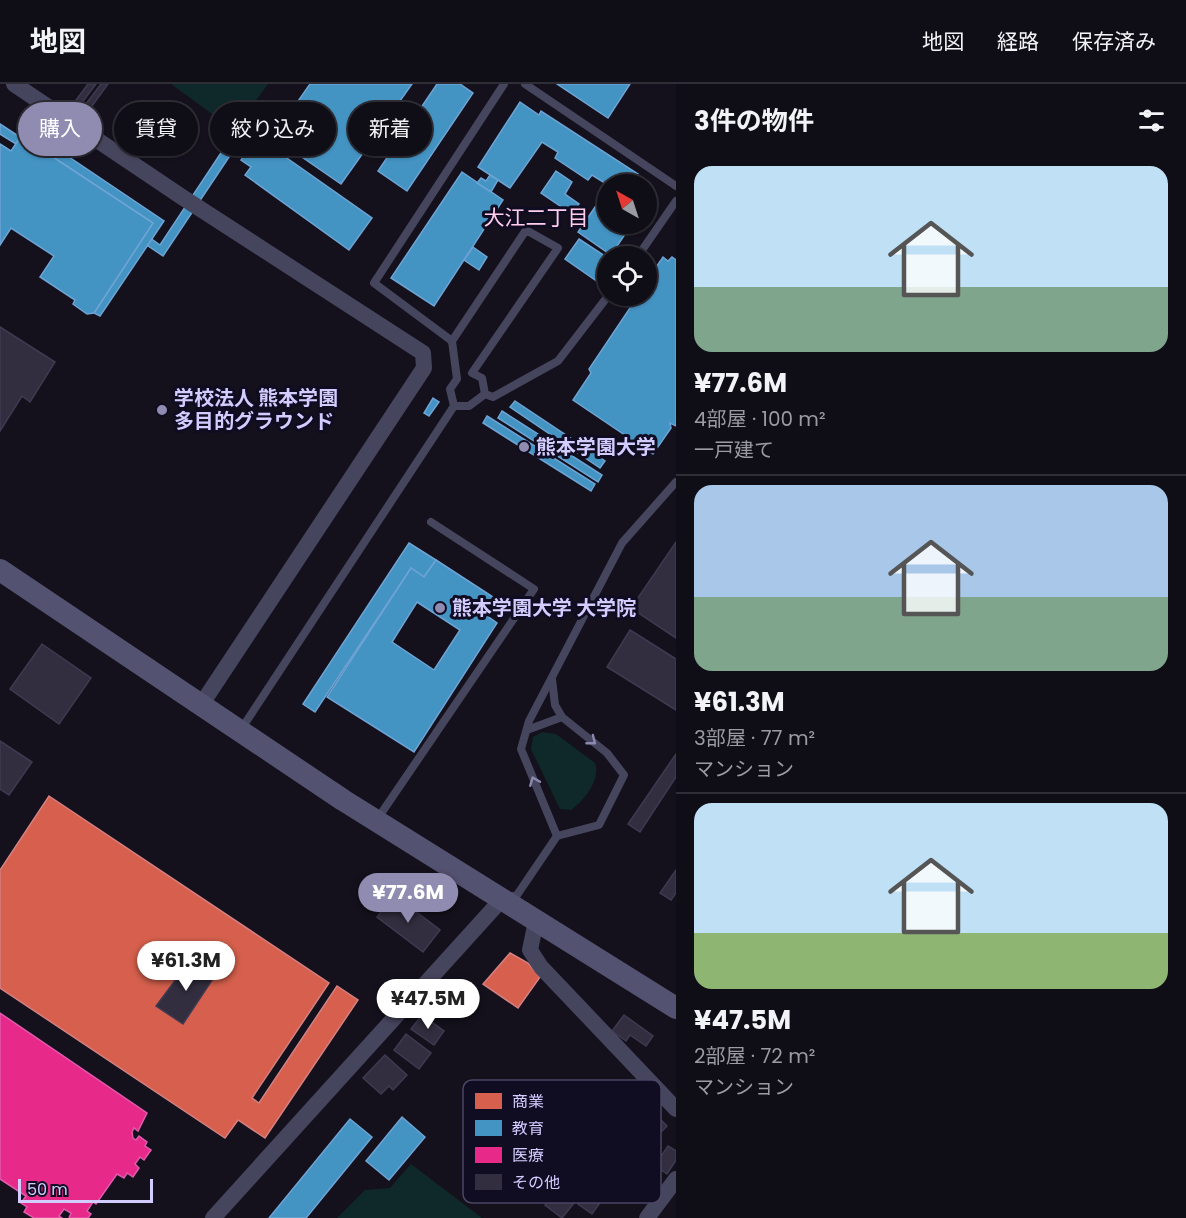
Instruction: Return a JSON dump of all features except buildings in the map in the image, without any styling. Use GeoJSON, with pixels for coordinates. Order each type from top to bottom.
{"type":"FeatureCollection","features":[{"type":"Feature","properties":{"kind":"street"},"geometry":{"type":"LineString","coordinates":[[14,84],[182,197],[423,353],[424,369],[201,705]]}},
{"type":"Feature","properties":{"kind":"street"},"geometry":{"type":"LineString","coordinates":[[0,570],[376,821],[503,898],[676,1008]]}},
{"type":"Feature","properties":{"kind":"street"},"geometry":{"type":"LineString","coordinates":[[213,1218],[503,898]]}},
{"type":"Feature","properties":{"kind":"street"},"geometry":{"type":"LineString","coordinates":[[536,921],[530,950],[541,968],[648,1080]]}},
{"type":"Feature","properties":{"kind":"street"},"geometry":{"type":"LineString","coordinates":[[661,1093],[676,1109]]}},
{"type":"Feature","properties":{"kind":"street"},"geometry":{"type":"LineString","coordinates":[[661,1200],[676,1179]]}},
{"type":"Feature","properties":{"kind":"street"},"geometry":{"type":"LineString","coordinates":[[648,1218],[659,1203]]}},
{"type":"Feature","properties":{"kind":"lane"},"geometry":{"type":"LineString","coordinates":[[452,341],[374,283],[504,84]]}},
{"type":"Feature","properties":{"kind":"lane"},"geometry":{"type":"LineString","coordinates":[[525,84],[676,186]]}},
{"type":"Feature","properties":{"kind":"lane"},"geometry":{"type":"LineString","coordinates":[[645,246],[676,201]]}},
{"type":"Feature","properties":{"kind":"lane"},"geometry":{"type":"LineString","coordinates":[[240,732],[454,406],[450,389],[458,379],[472,373],[558,248],[526,230],[452,341],[458,379]]}},
{"type":"Feature","properties":{"kind":"lane"},"geometry":{"type":"LineString","coordinates":[[485,394],[493,397],[558,361],[600,306]]}},
{"type":"Feature","properties":{"kind":"lane"},"geometry":{"type":"LineString","coordinates":[[472,373],[482,378],[485,394]]}},
{"type":"Feature","properties":{"kind":"lane"},"geometry":{"type":"LineString","coordinates":[[454,406],[469,406],[485,394]]}},
{"type":"Feature","properties":{"kind":"lane"},"geometry":{"type":"LineString","coordinates":[[557,836],[521,749],[527,730],[622,543],[676,482]]}},
{"type":"Feature","properties":{"kind":"lane"},"geometry":{"type":"LineString","coordinates":[[376,821],[534,589],[431,522]]}},
{"type":"Feature","properties":{"kind":"lane"},"geometry":{"type":"LineString","coordinates":[[503,898],[517,895],[557,836],[599,825],[624,775],[607,753],[562,717],[555,705],[552,678]]}},
{"type":"Feature","properties":{"kind":"lane"},"geometry":{"type":"LineString","coordinates":[[527,730],[562,717]]}},
{"type":"Feature","properties":{"kind":"green space"},"geometry":{"type":"Polygon","coordinates":[[[171,84],[268,84],[255,102],[210,102],[210,112],[171,84]]]}},
{"type":"Feature","properties":{"kind":"green space"},"geometry":{"type":"Polygon","coordinates":[[[542,732],[556,734],[595,763],[596,776],[590,789],[571,810],[560,809],[531,749],[533,737],[542,732]]]}},
{"type":"Feature","properties":{"kind":"green space"},"geometry":{"type":"Polygon","coordinates":[[[411,1164],[482,1218],[337,1218],[365,1190],[390,1188],[411,1164]]]}},
{"type":"Feature","properties":{"kind":"place","name":"学校法人 熊本学園 多目的グラウンド"},"geometry":{"type":"Point","coordinates":[162,410]}},
{"type":"Feature","properties":{"kind":"place","name":"熊本学園大学"},"geometry":{"type":"Point","coordinates":[524,447]}},
{"type":"Feature","properties":{"kind":"place","name":"熊本学園大学 大学院"},"geometry":{"type":"Point","coordinates":[440,608]}},
{"type":"Feature","properties":{"kind":"district","name":"大江二丁目"},"geometry":{"type":"Point","coordinates":[536,217]}}]}
